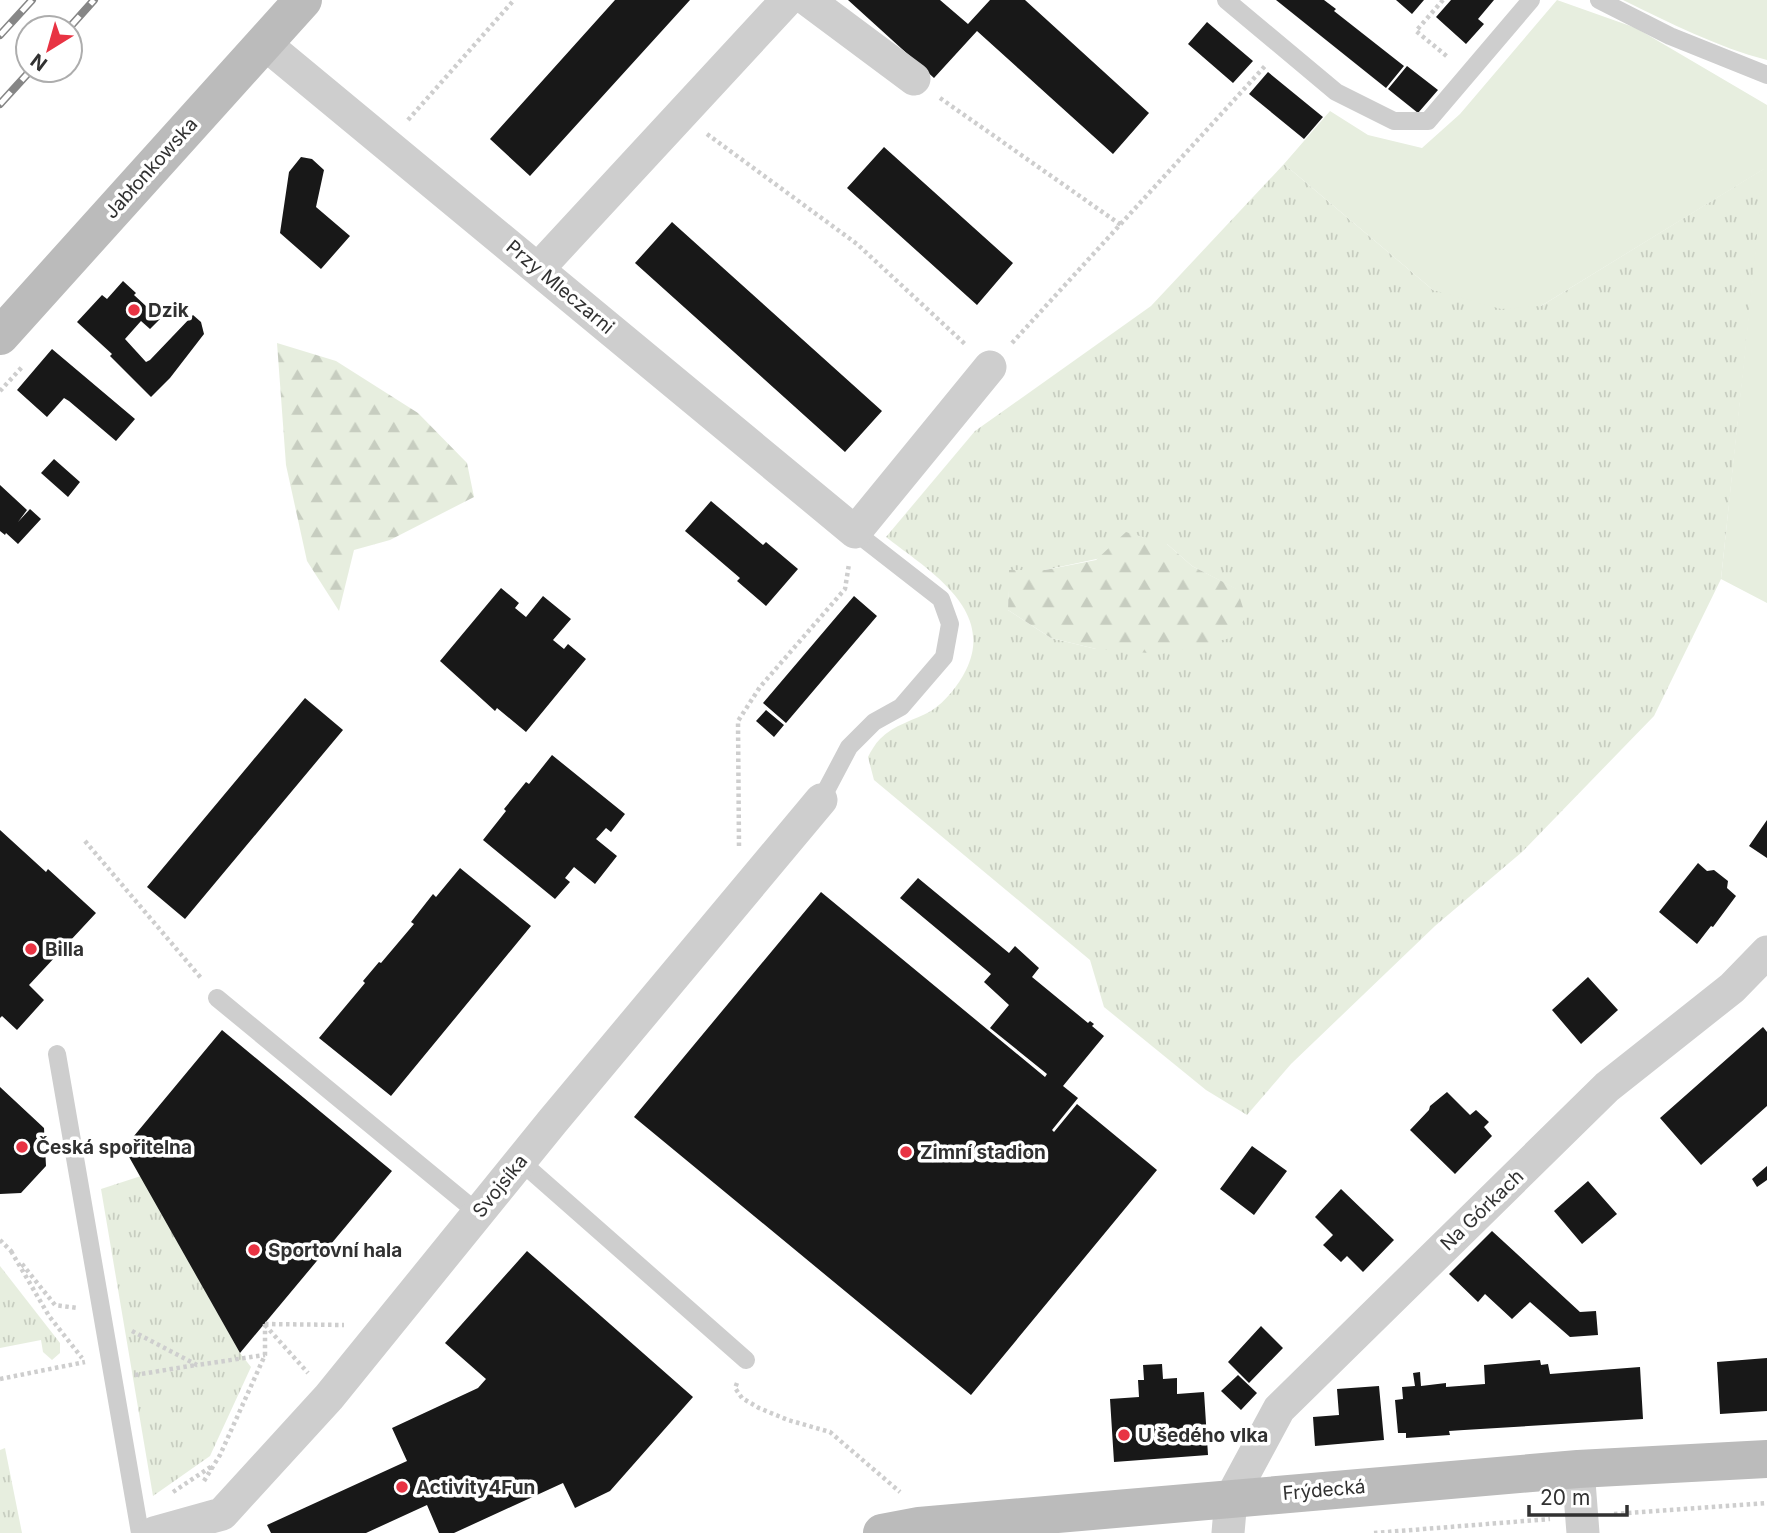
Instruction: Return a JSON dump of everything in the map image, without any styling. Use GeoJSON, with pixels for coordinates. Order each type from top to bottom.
{"type":"FeatureCollection","features":[{"type":"Feature","properties":{"kind":"main road","name":"Jabłonkowska"},"geometry":{"type":"LineString","coordinates":[[0,336],[303,0]]}},
{"type":"Feature","properties":{"kind":"main road","name":"Frýdecká"},"geometry":{"type":"LineString","coordinates":[[882,1533],[919,1526],[1230,1516],[1578,1469],[1767,1459]]}},
{"type":"Feature","properties":{"kind":"street"},"geometry":{"type":"LineString","coordinates":[[538,269],[787,0]]}},
{"type":"Feature","properties":{"kind":"street"},"geometry":{"type":"LineString","coordinates":[[808,0],[914,79]]}},
{"type":"Feature","properties":{"kind":"street","name":"Przy Mleczarni"},"geometry":{"type":"LineString","coordinates":[[264,43],[855,532]]}},
{"type":"Feature","properties":{"kind":"street"},"geometry":{"type":"LineString","coordinates":[[855,532],[990,367]]}},
{"type":"Feature","properties":{"kind":"street","name":"Svojsíka"},"geometry":{"type":"LineString","coordinates":[[167,1529],[222,1514],[329,1397],[520,1161],[821,800]]}},
{"type":"Feature","properties":{"kind":"street","name":"Na Górkach"},"geometry":{"type":"LineString","coordinates":[[1230,1516],[1279,1409],[1607,1087],[1732,988],[1767,952]]}},
{"type":"Feature","properties":{"kind":"street"},"geometry":{"type":"LineString","coordinates":[[1578,1469],[1583,1533]]}},
{"type":"Feature","properties":{"kind":"lane"},"geometry":{"type":"LineString","coordinates":[[1226,0],[1336,92],[1394,121],[1428,121],[1531,0]]}},
{"type":"Feature","properties":{"kind":"lane"},"geometry":{"type":"LineString","coordinates":[[1599,0],[1670,36],[1767,75]]}},
{"type":"Feature","properties":{"kind":"lane"},"geometry":{"type":"LineString","coordinates":[[821,800],[849,747],[874,722],[901,707],[944,657],[950,624],[940,598],[855,532]]}},
{"type":"Feature","properties":{"kind":"lane"},"geometry":{"type":"LineString","coordinates":[[217,998],[478,1213]]}},
{"type":"Feature","properties":{"kind":"lane"},"geometry":{"type":"LineString","coordinates":[[57,1054],[140,1533]]}},
{"type":"Feature","properties":{"kind":"lane"},"geometry":{"type":"LineString","coordinates":[[520,1161],[746,1360]]}},
{"type":"Feature","properties":{"kind":"path"},"geometry":{"type":"LineString","coordinates":[[387,144],[514,0]]}},
{"type":"Feature","properties":{"kind":"path"},"geometry":{"type":"LineString","coordinates":[[1443,0],[1416,31],[1468,75]]}},
{"type":"Feature","properties":{"kind":"path"},"geometry":{"type":"LineString","coordinates":[[681,115],[857,244],[990,367],[1282,48]]}},
{"type":"Feature","properties":{"kind":"path"},"geometry":{"type":"LineString","coordinates":[[914,79],[1121,225]]}},
{"type":"Feature","properties":{"kind":"path"},"geometry":{"type":"LineString","coordinates":[[740,897],[738,721],[760,687],[845,589],[855,532]]}},
{"type":"Feature","properties":{"kind":"path"},"geometry":{"type":"LineString","coordinates":[[85,841],[217,998]]}},
{"type":"Feature","properties":{"kind":"path"},"geometry":{"type":"LineString","coordinates":[[0,1240],[55,1305],[103,1314],[197,1365]]}},
{"type":"Feature","properties":{"kind":"path"},"geometry":{"type":"LineString","coordinates":[[11,1251],[49,1316],[85,1362],[88,1375]]}},
{"type":"Feature","properties":{"kind":"path"},"geometry":{"type":"LineString","coordinates":[[265,1324],[388,1325]]}},
{"type":"Feature","properties":{"kind":"path"},"geometry":{"type":"LineString","coordinates":[[167,1529],[220,1455],[265,1355],[265,1324]]}},
{"type":"Feature","properties":{"kind":"path"},"geometry":{"type":"LineString","coordinates":[[265,1324],[329,1397]]}},
{"type":"Feature","properties":{"kind":"path"},"geometry":{"type":"LineString","coordinates":[[114,1378],[265,1355]]}},
{"type":"Feature","properties":{"kind":"path"},"geometry":{"type":"LineString","coordinates":[[746,1360],[735,1388],[742,1398],[788,1420],[830,1432],[903,1494]]}},
{"type":"Feature","properties":{"kind":"path"},"geometry":{"type":"LineString","coordinates":[[0,1379],[85,1362]]}},
{"type":"Feature","properties":{"kind":"green space"},"geometry":{"type":"Polygon","coordinates":[[[1557,0],[1636,28],[1767,105],[1767,603],[1721,579],[1764,169],[1541,306],[1501,309],[1433,290],[1284,164],[1330,111],[1368,135],[1422,148],[1460,114],[1557,0]]]}},
{"type":"Feature","properties":{"kind":"green space"},"geometry":{"type":"Polygon","coordinates":[[[1623,0],[1767,0],[1767,60],[1676,26],[1623,0]]]}},
{"type":"Feature","properties":{"kind":"green space"},"geometry":{"type":"Polygon","coordinates":[[[1284,164],[1433,290],[1541,306],[1765,168],[1721,579],[1654,716],[1522,852],[1435,926],[1291,1064],[1247,1115],[1206,1090],[1104,1007],[1090,960],[874,780],[868,757],[885,734],[931,711],[947,698],[966,670],[973,648],[972,628],[965,610],[953,593],[886,537],[975,431],[1151,306],[1284,164]],[[1167,544],[1045,570],[1010,570],[1008,610],[1051,638],[1096,649],[1236,589],[1192,566],[1167,544]]]}},
{"type":"Feature","properties":{"kind":"green space"},"geometry":{"type":"Polygon","coordinates":[[[277,343],[336,361],[418,413],[467,463],[474,497],[390,540],[354,550],[339,611],[307,561],[286,465],[277,343]]]}},
{"type":"Feature","properties":{"kind":"green space"},"geometry":{"type":"Polygon","coordinates":[[[1126,532],[1167,544],[1192,566],[1237,589],[1246,617],[1231,638],[1162,654],[1096,649],[1051,638],[1008,610],[1009,570],[1045,570],[1096,560],[1126,532]]]}},
{"type":"Feature","properties":{"kind":"green space"},"geometry":{"type":"Polygon","coordinates":[[[141,1176],[240,1353],[251,1367],[210,1456],[153,1496],[101,1189],[141,1176]]]}},
{"type":"Feature","properties":{"kind":"green space"},"geometry":{"type":"Polygon","coordinates":[[[0,1266],[60,1343],[60,1353],[52,1360],[43,1352],[41,1340],[0,1348],[0,1266]]]}},
{"type":"Feature","properties":{"kind":"green space"},"geometry":{"type":"Polygon","coordinates":[[[5,1448],[22,1533],[0,1533],[0,1450],[5,1448]]]}},
{"type":"Feature","properties":{"kind":"building"},"geometry":{"type":"Polygon","coordinates":[[[615,0],[690,0],[530,176],[490,139],[615,0]]]}},
{"type":"Feature","properties":{"kind":"building"},"geometry":{"type":"Polygon","coordinates":[[[848,0],[940,0],[968,24],[990,0],[1025,0],[1149,113],[1113,154],[977,31],[934,78],[848,0]]]}},
{"type":"Feature","properties":{"kind":"building"},"geometry":{"type":"Polygon","coordinates":[[[1276,0],[1324,0],[1336,9],[1334,11],[1404,66],[1386,88],[1276,0]]]}},
{"type":"Feature","properties":{"kind":"building"},"geometry":{"type":"Polygon","coordinates":[[[1396,0],[1424,0],[1412,14],[1396,0]]]}},
{"type":"Feature","properties":{"kind":"building"},"geometry":{"type":"Polygon","coordinates":[[[1451,0],[1494,0],[1478,19],[1484,24],[1466,44],[1436,17],[1451,0]]]}},
{"type":"Feature","properties":{"kind":"building"},"geometry":{"type":"Polygon","coordinates":[[[1207,22],[1253,61],[1233,83],[1188,44],[1207,22]]]}},
{"type":"Feature","properties":{"kind":"building"},"geometry":{"type":"Polygon","coordinates":[[[1407,66],[1438,90],[1418,113],[1388,89],[1407,66]]]}},
{"type":"Feature","properties":{"kind":"building"},"geometry":{"type":"Polygon","coordinates":[[[1268,72],[1323,117],[1304,139],[1249,94],[1268,72]]]}},
{"type":"Feature","properties":{"kind":"building"},"geometry":{"type":"Polygon","coordinates":[[[884,147],[1013,263],[977,305],[847,188],[884,147]]]}},
{"type":"Feature","properties":{"kind":"building"},"geometry":{"type":"Polygon","coordinates":[[[301,157],[312,159],[324,170],[316,207],[350,236],[321,269],[280,233],[289,172],[301,157]]]}},
{"type":"Feature","properties":{"kind":"building"},"geometry":{"type":"Polygon","coordinates":[[[672,222],[882,411],[845,452],[635,263],[672,222]]]}},
{"type":"Feature","properties":{"kind":"building"},"geometry":{"type":"Polygon","coordinates":[[[123,281],[160,319],[150,329],[141,321],[125,339],[146,362],[193,315],[201,322],[204,334],[170,378],[151,397],[110,356],[112,354],[77,322],[102,295],[107,299],[123,281]]]}},
{"type":"Feature","properties":{"kind":"building"},"geometry":{"type":"Polygon","coordinates":[[[52,349],[135,419],[116,441],[64,398],[47,417],[17,390],[52,349]]]}},
{"type":"Feature","properties":{"kind":"building"},"geometry":{"type":"Polygon","coordinates":[[[54,459],[80,482],[68,497],[41,473],[54,459]]]}},
{"type":"Feature","properties":{"kind":"building"},"geometry":{"type":"Polygon","coordinates":[[[0,485],[27,510],[18,522],[30,509],[41,519],[18,544],[0,531],[0,485]]]}},
{"type":"Feature","properties":{"kind":"building"},"geometry":{"type":"Polygon","coordinates":[[[711,501],[763,545],[766,542],[798,569],[766,606],[737,581],[740,578],[685,531],[711,501]]]}},
{"type":"Feature","properties":{"kind":"building"},"geometry":{"type":"Polygon","coordinates":[[[501,588],[519,603],[515,608],[526,617],[543,596],[571,619],[553,640],[564,649],[568,644],[586,659],[526,732],[497,708],[495,711],[440,661],[501,588]]]}},
{"type":"Feature","properties":{"kind":"building"},"geometry":{"type":"Polygon","coordinates":[[[854,596],[877,616],[786,723],[763,703],[854,596]]]}},
{"type":"Feature","properties":{"kind":"building"},"geometry":{"type":"Polygon","coordinates":[[[305,698],[343,730],[185,919],[147,887],[305,698]]]}},
{"type":"Feature","properties":{"kind":"building"},"geometry":{"type":"Polygon","coordinates":[[[766,710],[784,725],[774,737],[756,721],[766,710]]]}},
{"type":"Feature","properties":{"kind":"building"},"geometry":{"type":"Polygon","coordinates":[[[552,755],[625,814],[611,832],[606,828],[596,839],[617,856],[595,884],[574,867],[565,878],[570,882],[555,899],[483,840],[506,811],[504,809],[552,755]]]}},
{"type":"Feature","properties":{"kind":"building"},"geometry":{"type":"Polygon","coordinates":[[[1767,820],[1767,858],[1749,846],[1767,820]]]}},
{"type":"Feature","properties":{"kind":"building","name":"Billa"},"geometry":{"type":"Polygon","coordinates":[[[0,830],[96,913],[29,985],[44,1000],[17,1030],[2,1016],[0,1018],[0,830]]]}},
{"type":"Feature","properties":{"kind":"building"},"geometry":{"type":"Polygon","coordinates":[[[1698,863],[1707,871],[1714,870],[1728,881],[1727,888],[1736,896],[1697,944],[1659,912],[1698,863]]]}},
{"type":"Feature","properties":{"kind":"building"},"geometry":{"type":"Polygon","coordinates":[[[460,868],[531,926],[391,1096],[319,1038],[365,983],[363,981],[414,924],[411,922],[433,894],[436,897],[460,868]]]}},
{"type":"Feature","properties":{"kind":"building","name":"Zimní stadion"},"geometry":{"type":"Polygon","coordinates":[[[918,878],[1009,953],[1015,946],[1039,968],[1032,977],[1088,1023],[1090,1021],[1094,1024],[1092,1026],[1104,1036],[1063,1086],[1078,1098],[1052,1130],[1054,1132],[1077,1104],[1157,1170],[971,1395],[634,1117],[821,892],[1045,1077],[1047,1074],[990,1028],[1009,1005],[984,982],[991,974],[900,898],[918,878]]]}},
{"type":"Feature","properties":{"kind":"building"},"geometry":{"type":"Polygon","coordinates":[[[1588,977],[1618,1010],[1581,1044],[1552,1010],[1588,977]]]}},
{"type":"Feature","properties":{"kind":"building"},"geometry":{"type":"Polygon","coordinates":[[[1763,1027],[1767,1032],[1767,1106],[1701,1165],[1660,1118],[1763,1027]]]}},
{"type":"Feature","properties":{"kind":"building","name":"Sportovní hala"},"geometry":{"type":"Polygon","coordinates":[[[222,1030],[392,1171],[240,1353],[124,1148],[222,1030]]]}},
{"type":"Feature","properties":{"kind":"building","name":"Česká spořitelna"},"geometry":{"type":"Polygon","coordinates":[[[0,1087],[44,1128],[46,1166],[21,1193],[0,1194],[0,1087]]]}},
{"type":"Feature","properties":{"kind":"building"},"geometry":{"type":"Polygon","coordinates":[[[1447,1092],[1470,1115],[1476,1110],[1489,1122],[1484,1127],[1492,1136],[1455,1174],[1410,1130],[1430,1106],[1447,1092]]]}},
{"type":"Feature","properties":{"kind":"building"},"geometry":{"type":"Polygon","coordinates":[[[1252,1146],[1287,1171],[1254,1215],[1220,1189],[1252,1146]]]}},
{"type":"Feature","properties":{"kind":"building"},"geometry":{"type":"Polygon","coordinates":[[[1767,1166],[1767,1180],[1757,1187],[1752,1179],[1767,1166]]]}},
{"type":"Feature","properties":{"kind":"building"},"geometry":{"type":"Polygon","coordinates":[[[1588,1181],[1617,1214],[1582,1244],[1554,1211],[1588,1181]]]}},
{"type":"Feature","properties":{"kind":"building"},"geometry":{"type":"Polygon","coordinates":[[[1341,1189],[1394,1240],[1363,1272],[1347,1256],[1341,1262],[1323,1245],[1333,1235],[1315,1217],[1341,1189]]]}},
{"type":"Feature","properties":{"kind":"building"},"geometry":{"type":"Polygon","coordinates":[[[1492,1231],[1580,1312],[1596,1311],[1598,1335],[1570,1337],[1530,1302],[1512,1319],[1485,1294],[1478,1302],[1449,1274],[1492,1231]]]}},
{"type":"Feature","properties":{"kind":"building"},"geometry":{"type":"Polygon","coordinates":[[[527,1251],[693,1397],[610,1491],[575,1508],[563,1483],[454,1533],[439,1533],[427,1505],[366,1533],[271,1533],[267,1525],[407,1461],[392,1428],[478,1388],[486,1379],[445,1343],[527,1251]]]}},
{"type":"Feature","properties":{"kind":"building"},"geometry":{"type":"Polygon","coordinates":[[[1261,1326],[1283,1348],[1249,1383],[1228,1362],[1261,1326]]]}},
{"type":"Feature","properties":{"kind":"building"},"geometry":{"type":"Polygon","coordinates":[[[1767,1358],[1767,1411],[1720,1414],[1717,1362],[1767,1358]]]}},
{"type":"Feature","properties":{"kind":"building"},"geometry":{"type":"Polygon","coordinates":[[[1540,1360],[1541,1365],[1548,1364],[1550,1374],[1640,1367],[1643,1419],[1449,1431],[1450,1435],[1406,1438],[1406,1433],[1398,1433],[1395,1400],[1403,1399],[1402,1387],[1415,1386],[1413,1373],[1420,1372],[1421,1386],[1446,1383],[1446,1387],[1485,1384],[1484,1365],[1540,1360]]]}},
{"type":"Feature","properties":{"kind":"building"},"geometry":{"type":"Polygon","coordinates":[[[1162,1364],[1163,1379],[1177,1378],[1177,1394],[1204,1392],[1208,1455],[1114,1462],[1110,1399],[1139,1397],[1138,1380],[1144,1380],[1143,1365],[1162,1364]]]}},
{"type":"Feature","properties":{"kind":"building"},"geometry":{"type":"Polygon","coordinates":[[[1238,1375],[1257,1393],[1241,1410],[1221,1391],[1238,1375]]]}},
{"type":"Feature","properties":{"kind":"building"},"geometry":{"type":"Polygon","coordinates":[[[1379,1386],[1384,1440],[1315,1446],[1313,1417],[1339,1415],[1337,1389],[1379,1386]]]}},
{"type":"Feature","properties":{"kind":"railway"},"geometry":{"type":"LineString","coordinates":[[0,35],[32,0]]}},
{"type":"Feature","properties":{"kind":"railway"},"geometry":{"type":"LineString","coordinates":[[82,14],[94,0]]}},
{"type":"Feature","properties":{"kind":"railway"},"geometry":{"type":"LineString","coordinates":[[0,104],[18,84]]}},
{"type":"Feature","properties":{"kind":"place","name":"Dzik"},"geometry":{"type":"Point","coordinates":[134,310]}},
{"type":"Feature","properties":{"kind":"place","name":"Billa"},"geometry":{"type":"Point","coordinates":[31,949]}},
{"type":"Feature","properties":{"kind":"place","name":"Česká spořitelna"},"geometry":{"type":"Point","coordinates":[22,1147]}},
{"type":"Feature","properties":{"kind":"place","name":"Zimní stadion"},"geometry":{"type":"Point","coordinates":[906,1152]}},
{"type":"Feature","properties":{"kind":"place","name":"Sportovní hala"},"geometry":{"type":"Point","coordinates":[254,1250]}},
{"type":"Feature","properties":{"kind":"place","name":"U šedého vlka"},"geometry":{"type":"Point","coordinates":[1124,1435]}},
{"type":"Feature","properties":{"kind":"place","name":"Activity4Fun"},"geometry":{"type":"Point","coordinates":[402,1487]}}]}
